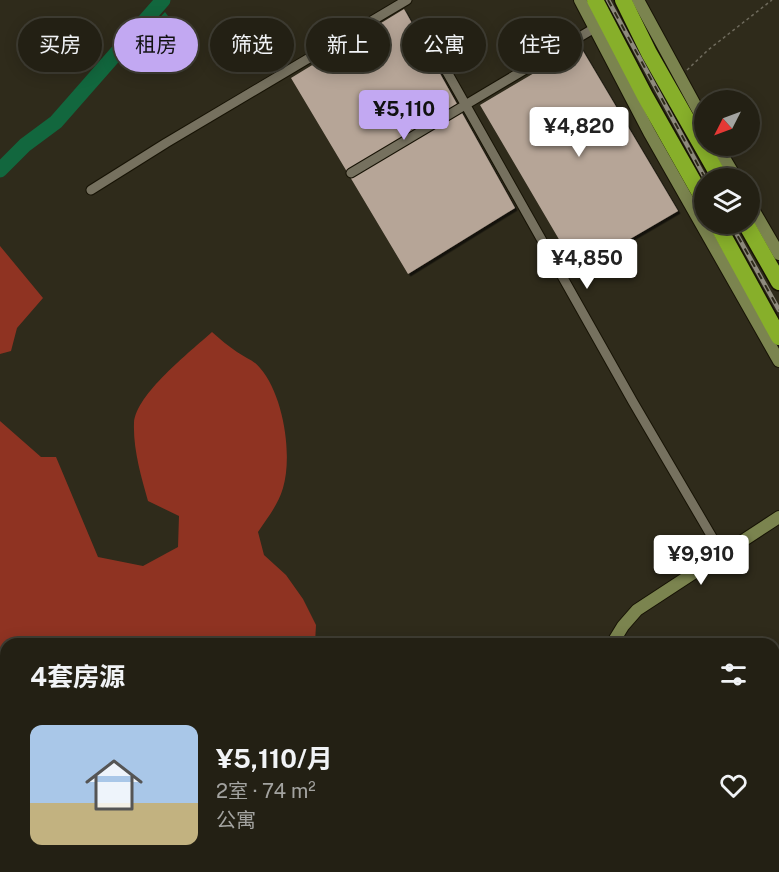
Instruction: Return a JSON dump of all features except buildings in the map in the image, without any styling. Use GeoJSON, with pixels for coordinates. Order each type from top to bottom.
{"type":"FeatureCollection","features":[{"type":"Feature","properties":{"kind":"highway"},"geometry":{"type":"LineString","coordinates":[[595,0],[600,25],[694,183]]}},
{"type":"Feature","properties":{"kind":"highway"},"geometry":{"type":"LineString","coordinates":[[623,0],[673,79],[715,168]]}},
{"type":"Feature","properties":{"kind":"highway"},"geometry":{"type":"LineString","coordinates":[[722,234],[779,337]]}},
{"type":"Feature","properties":{"kind":"highway"},"geometry":{"type":"LineString","coordinates":[[752,234],[779,282]]}},
{"type":"Feature","properties":{"kind":"street"},"geometry":{"type":"LineString","coordinates":[[92,190],[166,143],[407,0]]}},
{"type":"Feature","properties":{"kind":"street"},"geometry":{"type":"LineString","coordinates":[[580,0],[600,25],[660,152],[779,362]]}},
{"type":"Feature","properties":{"kind":"street"},"geometry":{"type":"LineString","coordinates":[[638,0],[673,79],[694,108]]}},
{"type":"Feature","properties":{"kind":"street"},"geometry":{"type":"LineString","coordinates":[[351,173],[600,25]]}},
{"type":"Feature","properties":{"kind":"street"},"geometry":{"type":"LineString","coordinates":[[448,72],[633,402],[722,554]]}},
{"type":"Feature","properties":{"kind":"street"},"geometry":{"type":"LineString","coordinates":[[760,221],[779,254]]}},
{"type":"Feature","properties":{"kind":"street"},"geometry":{"type":"LineString","coordinates":[[616,638],[637,610],[779,517]]}},
{"type":"Feature","properties":{"kind":"path"},"geometry":{"type":"LineString","coordinates":[[673,79],[772,0]]}},
{"type":"Feature","properties":{"kind":"shaded area"},"geometry":{"type":"Polygon","coordinates":[[[165,12],[170,18],[160,18],[165,12]]]}},
{"type":"Feature","properties":{"kind":"shaded area"},"geometry":{"type":"Polygon","coordinates":[[[0,246],[43,298],[17,328],[11,351],[0,354],[0,246]]]}},
{"type":"Feature","properties":{"kind":"shaded area"},"geometry":{"type":"Polygon","coordinates":[[[212,332],[258,366],[275,393],[284,425],[286,474],[278,500],[258,532],[264,555],[286,575],[303,599],[316,625],[315,638],[0,638],[0,421],[41,457],[56,457],[98,557],[143,566],[178,547],[179,516],[148,501],[138,462],[134,423],[144,399],[178,362],[212,332]]]}},
{"type":"Feature","properties":{"kind":"waterway"},"geometry":{"type":"LineString","coordinates":[[0,170],[25,145],[56,122],[163,0]]}},
{"type":"Feature","properties":{"kind":"railway"},"geometry":{"type":"LineString","coordinates":[[608,0],[700,168]]}},
{"type":"Feature","properties":{"kind":"railway"},"geometry":{"type":"LineString","coordinates":[[737,234],[779,310]]}}]}
